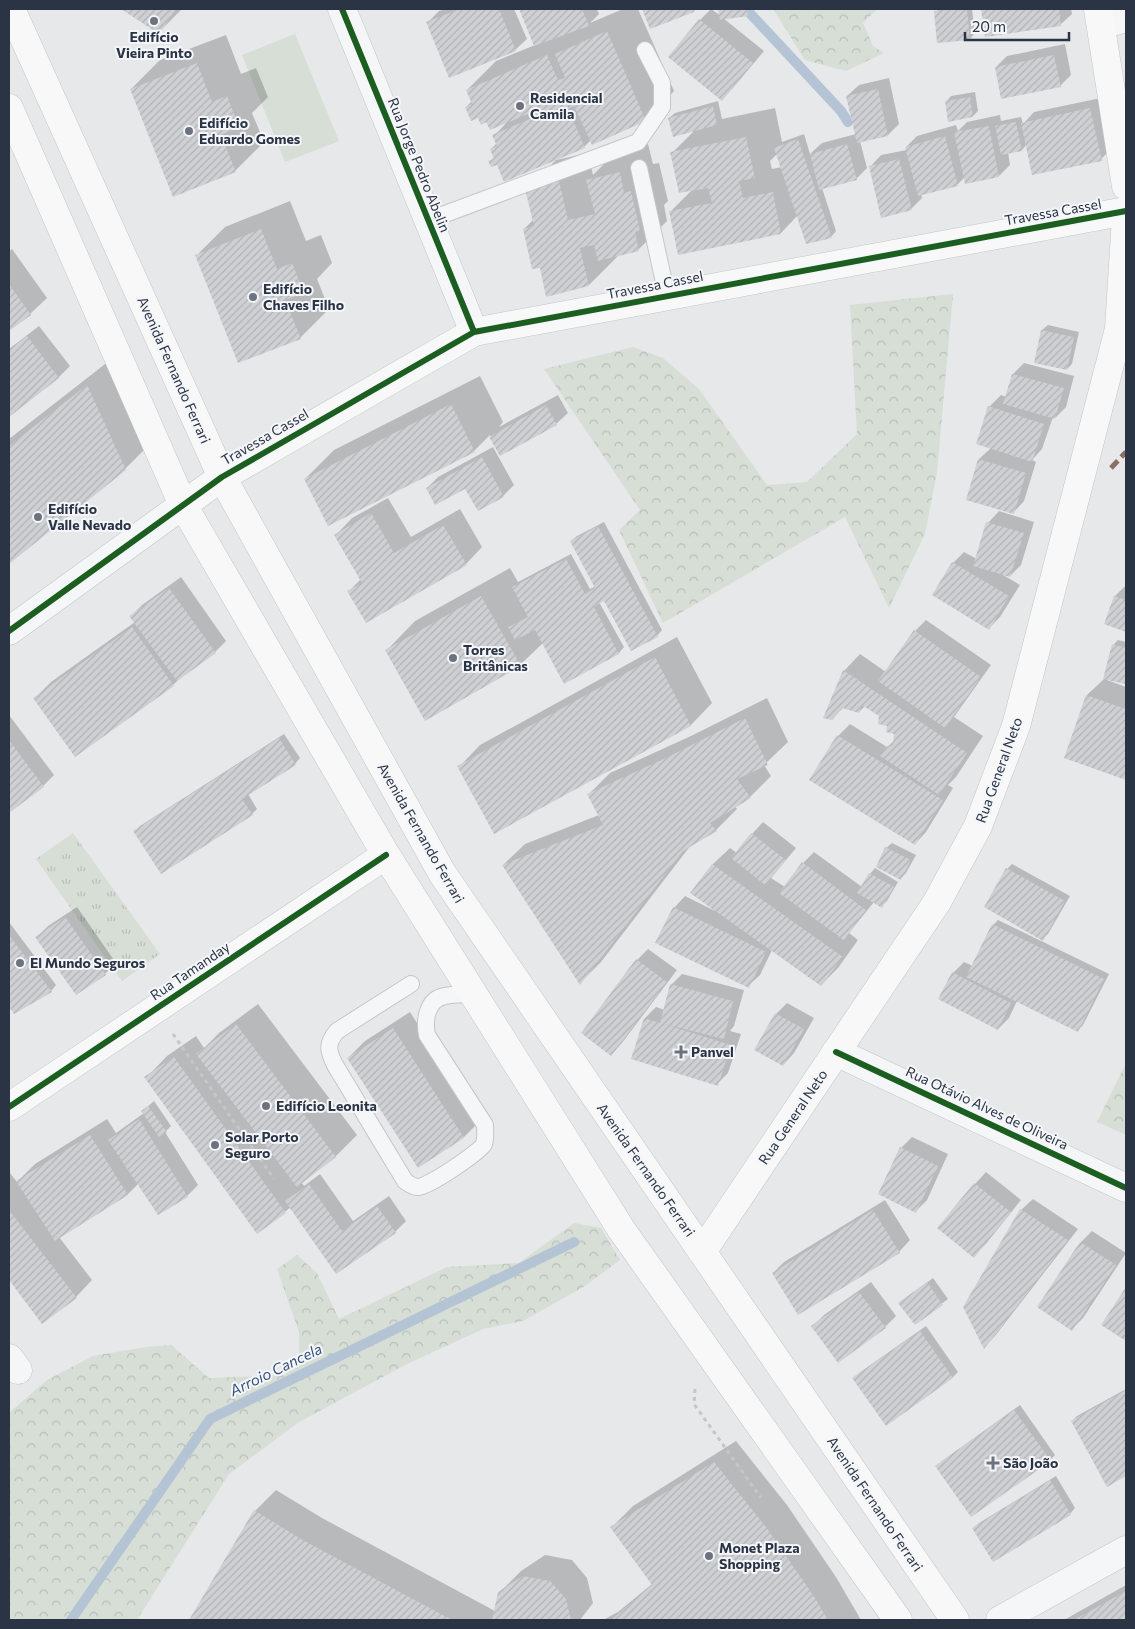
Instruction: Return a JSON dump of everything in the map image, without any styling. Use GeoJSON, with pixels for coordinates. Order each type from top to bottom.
{"type":"FeatureCollection","features":[{"type":"Feature","properties":{"kind":"main road","name":"Avenida Fernando Ferrari"},"geometry":{"type":"LineString","coordinates":[[12,9],[222,477],[442,873],[955,1620]]}},
{"type":"Feature","properties":{"kind":"main road"},"geometry":{"type":"LineString","coordinates":[[1108,17],[1126,186]]}},
{"type":"Feature","properties":{"kind":"main road"},"geometry":{"type":"LineString","coordinates":[[9,108],[183,505],[386,855],[621,1229],[898,1620]]}},
{"type":"Feature","properties":{"kind":"main road","name":"Travessa Cassel"},"geometry":{"type":"LineString","coordinates":[[183,505],[222,477],[474,332],[1126,211]]}},
{"type":"Feature","properties":{"kind":"main road","name":"Rua General Neto"},"geometry":{"type":"LineString","coordinates":[[702,1252],[937,902],[978,826],[1016,726],[1123,330],[1126,218]]}},
{"type":"Feature","properties":{"kind":"main road","name":"Rua Tamanday"},"geometry":{"type":"LineString","coordinates":[[9,1107],[386,855]]}},
{"type":"Feature","properties":{"kind":"street","name":"Rua Jorge Pedro Abelin"},"geometry":{"type":"LineString","coordinates":[[342,9],[474,332]]}},
{"type":"Feature","properties":{"kind":"street"},"geometry":{"type":"LineString","coordinates":[[9,631],[183,505]]}},
{"type":"Feature","properties":{"kind":"street","name":"Rua Otávio Alves de Oliveira"},"geometry":{"type":"LineString","coordinates":[[836,1052],[1126,1188]]}},
{"type":"Feature","properties":{"kind":"street"},"geometry":{"type":"LineString","coordinates":[[1000,1620],[1126,1550]]}},
{"type":"Feature","properties":{"kind":"lane"},"geometry":{"type":"LineString","coordinates":[[429,220],[638,142],[662,107],[662,83],[644,50]]}},
{"type":"Feature","properties":{"kind":"lane"},"geometry":{"type":"LineString","coordinates":[[639,168],[667,296]]}},
{"type":"Feature","properties":{"kind":"lane"},"geometry":{"type":"LineString","coordinates":[[411,984],[337,1031],[331,1038],[328,1048],[335,1065],[405,1181],[412,1186],[420,1188],[433,1182],[477,1152],[483,1145],[486,1136],[485,1125],[427,1035],[425,1024],[427,1012],[443,996],[473,994]]}},
{"type":"Feature","properties":{"kind":"path"},"geometry":{"type":"LineString","coordinates":[[156,1008],[274,1179]]}},
{"type":"Feature","properties":{"kind":"green space"},"geometry":{"type":"Polygon","coordinates":[[[773,9],[877,9],[863,23],[873,46],[884,53],[846,71],[805,60],[773,9]]]}},
{"type":"Feature","properties":{"kind":"green space"},"geometry":{"type":"Polygon","coordinates":[[[295,34],[339,141],[285,162],[242,55],[295,34]]]}},
{"type":"Feature","properties":{"kind":"green space"},"geometry":{"type":"Polygon","coordinates":[[[953,294],[937,472],[925,534],[889,608],[845,517],[663,623],[619,530],[640,510],[544,369],[633,347],[663,358],[699,389],[767,485],[807,482],[857,434],[850,305],[953,294]]]}},
{"type":"Feature","properties":{"kind":"green space"},"geometry":{"type":"Polygon","coordinates":[[[73,833],[160,954],[122,981],[36,859],[73,833]]]}},
{"type":"Feature","properties":{"kind":"green space"},"geometry":{"type":"Polygon","coordinates":[[[1126,1063],[1126,1135],[1097,1122],[1126,1063]]]}},
{"type":"Feature","properties":{"kind":"green space"},"geometry":{"type":"Polygon","coordinates":[[[574,1223],[601,1228],[620,1260],[585,1286],[523,1321],[483,1329],[407,1364],[299,1422],[229,1474],[137,1620],[9,1620],[9,1413],[47,1380],[93,1356],[146,1347],[171,1345],[209,1378],[285,1375],[299,1356],[299,1332],[277,1269],[297,1255],[317,1273],[339,1319],[447,1267],[519,1263],[574,1223]]]}},
{"type":"Feature","properties":{"kind":"building","name":"Edifício Vieira Pinto"},"geometry":{"type":"Polygon","coordinates":[[[121,9],[176,9],[159,34],[121,9]]]}},
{"type":"Feature","properties":{"kind":"building"},"geometry":{"type":"Polygon","coordinates":[[[460,9],[499,9],[516,51],[449,78],[426,22],[460,9]]]}},
{"type":"Feature","properties":{"kind":"building"},"geometry":{"type":"Polygon","coordinates":[[[519,9],[582,9],[589,26],[534,46],[519,9]]]}},
{"type":"Feature","properties":{"kind":"building"},"geometry":{"type":"Polygon","coordinates":[[[642,9],[693,9],[694,12],[650,29],[642,9]]]}},
{"type":"Feature","properties":{"kind":"building"},"geometry":{"type":"Polygon","coordinates":[[[718,9],[747,9],[748,16],[720,20],[718,9]]]}},
{"type":"Feature","properties":{"kind":"building"},"geometry":{"type":"Polygon","coordinates":[[[967,9],[970,40],[937,43],[934,11],[967,9]]]}},
{"type":"Feature","properties":{"kind":"building"},"geometry":{"type":"Polygon","coordinates":[[[981,9],[1059,9],[1061,26],[985,37],[981,9]]]}},
{"type":"Feature","properties":{"kind":"building"},"geometry":{"type":"Polygon","coordinates":[[[699,19],[753,63],[722,101],[668,57],[699,19]]]}},
{"type":"Feature","properties":{"kind":"building","name":"Residencial Camila"},"geometry":{"type":"Polygon","coordinates":[[[607,31],[646,121],[592,145],[574,106],[568,109],[585,148],[504,182],[497,165],[491,167],[488,161],[494,159],[490,149],[497,146],[492,135],[530,119],[528,114],[490,130],[486,122],[481,125],[478,118],[471,121],[465,107],[472,104],[466,90],[547,55],[558,80],[565,78],[555,54],[607,31]]]}},
{"type":"Feature","properties":{"kind":"building"},"geometry":{"type":"Polygon","coordinates":[[[1054,55],[1061,87],[1001,99],[995,67],[1054,55]]]}},
{"type":"Feature","properties":{"kind":"building","name":"Edifício Eduardo Gomes"},"geometry":{"type":"Polygon","coordinates":[[[197,63],[212,102],[227,96],[239,127],[221,135],[236,172],[173,197],[130,89],[197,63]]]}},
{"type":"Feature","properties":{"kind":"building"},"geometry":{"type":"Polygon","coordinates":[[[878,89],[888,136],[857,143],[846,96],[878,89]]]}},
{"type":"Feature","properties":{"kind":"building"},"geometry":{"type":"Polygon","coordinates":[[[970,97],[973,117],[948,122],[945,101],[970,97]]]}},
{"type":"Feature","properties":{"kind":"building"},"geometry":{"type":"Polygon","coordinates":[[[713,106],[717,125],[673,137],[668,118],[713,106]]]}},
{"type":"Feature","properties":{"kind":"building"},"geometry":{"type":"Polygon","coordinates":[[[1090,108],[1102,161],[1032,175],[1021,123],[1090,108]]]}},
{"type":"Feature","properties":{"kind":"building"},"geometry":{"type":"Polygon","coordinates":[[[1016,122],[1022,151],[1001,155],[995,126],[1016,122]]]}},
{"type":"Feature","properties":{"kind":"building"},"geometry":{"type":"Polygon","coordinates":[[[989,126],[999,177],[965,184],[954,132],[989,126]]]}},
{"type":"Feature","properties":{"kind":"building"},"geometry":{"type":"Polygon","coordinates":[[[945,136],[958,186],[918,196],[905,147],[945,136]]]}},
{"type":"Feature","properties":{"kind":"building"},"geometry":{"type":"Polygon","coordinates":[[[746,137],[755,178],[739,181],[743,198],[773,192],[781,234],[678,255],[669,211],[712,203],[708,188],[679,193],[670,152],[746,137]]]}},
{"type":"Feature","properties":{"kind":"building"},"geometry":{"type":"Polygon","coordinates":[[[798,139],[832,238],[806,244],[774,148],[798,139]]]}},
{"type":"Feature","properties":{"kind":"building"},"geometry":{"type":"Polygon","coordinates":[[[847,144],[857,180],[819,190],[810,154],[847,144]]]}},
{"type":"Feature","properties":{"kind":"building"},"geometry":{"type":"Polygon","coordinates":[[[899,159],[912,210],[881,218],[869,166],[899,159]]]}},
{"type":"Feature","properties":{"kind":"building"},"geometry":{"type":"Polygon","coordinates":[[[620,172],[624,193],[631,191],[640,231],[635,232],[639,251],[598,261],[594,245],[580,248],[589,286],[546,297],[540,268],[532,269],[523,229],[534,226],[525,189],[559,181],[568,220],[595,214],[586,180],[620,172]]]}},
{"type":"Feature","properties":{"kind":"building","name":"Edifício Chaves Filho"},"geometry":{"type":"Polygon","coordinates":[[[261,229],[277,269],[292,263],[304,293],[285,300],[301,339],[238,363],[195,255],[261,229]]]}},
{"type":"Feature","properties":{"kind":"building"},"geometry":{"type":"Polygon","coordinates":[[[9,284],[31,315],[9,331],[9,284]]]}},
{"type":"Feature","properties":{"kind":"building"},"geometry":{"type":"Polygon","coordinates":[[[1041,330],[1074,337],[1067,370],[1034,363],[1041,330]]]}},
{"type":"Feature","properties":{"kind":"building"},"geometry":{"type":"Polygon","coordinates":[[[27,336],[59,378],[9,417],[9,350],[27,336]]]}},
{"type":"Feature","properties":{"kind":"building"},"geometry":{"type":"Polygon","coordinates":[[[1012,374],[1064,388],[1055,419],[1003,404],[1012,374]]]}},
{"type":"Feature","properties":{"kind":"building","name":"Edifício Valle Nevado"},"geometry":{"type":"Polygon","coordinates":[[[87,385],[126,470],[9,564],[9,446],[87,385]]]}},
{"type":"Feature","properties":{"kind":"building"},"geometry":{"type":"Polygon","coordinates":[[[451,404],[475,452],[328,526],[304,479],[451,404]]]}},
{"type":"Feature","properties":{"kind":"building"},"geometry":{"type":"Polygon","coordinates":[[[546,405],[557,425],[500,456],[489,437],[546,405]]]}},
{"type":"Feature","properties":{"kind":"building"},"geometry":{"type":"Polygon","coordinates":[[[988,406],[1044,424],[1032,462],[976,444],[988,406]]]}},
{"type":"Feature","properties":{"kind":"building"},"geometry":{"type":"Polygon","coordinates":[[[482,457],[504,497],[478,511],[465,489],[435,505],[426,488],[482,457]]]}},
{"type":"Feature","properties":{"kind":"building"},"geometry":{"type":"Polygon","coordinates":[[[978,459],[1026,473],[1014,514],[966,500],[978,459]]]}},
{"type":"Feature","properties":{"kind":"building"},"geometry":{"type":"Polygon","coordinates":[[[371,513],[394,553],[443,525],[467,565],[366,623],[347,591],[362,583],[334,535],[371,513]]]}},
{"type":"Feature","properties":{"kind":"building"},"geometry":{"type":"Polygon","coordinates":[[[986,522],[1024,533],[1010,577],[973,566],[986,522]]]}},
{"type":"Feature","properties":{"kind":"building"},"geometry":{"type":"Polygon","coordinates":[[[598,526],[658,637],[631,651],[604,601],[594,607],[619,654],[564,684],[535,630],[515,640],[508,627],[528,617],[512,587],[566,559],[585,594],[595,588],[570,541],[598,526]]]}},
{"type":"Feature","properties":{"kind":"building"},"geometry":{"type":"Polygon","coordinates":[[[952,562],[1009,596],[989,630],[932,595],[952,562]]]}},
{"type":"Feature","properties":{"kind":"building"},"geometry":{"type":"Polygon","coordinates":[[[169,588],[216,653],[177,681],[129,616],[169,588]]]}},
{"type":"Feature","properties":{"kind":"building","name":"Torres Britânicas"},"geometry":{"type":"Polygon","coordinates":[[[481,596],[521,666],[425,721],[385,650],[481,596]]]}},
{"type":"Feature","properties":{"kind":"building"},"geometry":{"type":"Polygon","coordinates":[[[1114,596],[1126,600],[1126,632],[1104,624],[1114,596]]]}},
{"type":"Feature","properties":{"kind":"building"},"geometry":{"type":"Polygon","coordinates":[[[132,627],[174,686],[75,757],[33,698],[132,627]]]}},
{"type":"Feature","properties":{"kind":"building"},"geometry":{"type":"Polygon","coordinates":[[[914,630],[981,677],[945,728],[878,681],[914,630]]]}},
{"type":"Feature","properties":{"kind":"building"},"geometry":{"type":"Polygon","coordinates":[[[1112,644],[1126,648],[1126,684],[1103,679],[1112,644]]]}},
{"type":"Feature","properties":{"kind":"building"},"geometry":{"type":"Polygon","coordinates":[[[655,657],[691,726],[494,834],[457,766],[655,657]]]}},
{"type":"Feature","properties":{"kind":"building"},"geometry":{"type":"Polygon","coordinates":[[[843,670],[967,753],[939,795],[880,756],[886,747],[893,745],[894,734],[886,732],[887,726],[878,724],[879,716],[862,705],[859,713],[842,708],[832,720],[823,718],[843,670]]]}},
{"type":"Feature","properties":{"kind":"building"},"geometry":{"type":"Polygon","coordinates":[[[1086,695],[1126,709],[1126,780],[1064,758],[1086,695]]]}},
{"type":"Feature","properties":{"kind":"building"},"geometry":{"type":"Polygon","coordinates":[[[745,718],[768,765],[737,779],[751,798],[710,823],[717,831],[683,851],[580,985],[502,865],[603,825],[587,794],[670,756],[745,718]]]}},
{"type":"Feature","properties":{"kind":"building"},"geometry":{"type":"Polygon","coordinates":[[[837,735],[943,800],[915,845],[809,780],[837,735]]]}},
{"type":"Feature","properties":{"kind":"building"},"geometry":{"type":"Polygon","coordinates":[[[279,738],[296,765],[242,799],[253,815],[161,874],[133,831],[279,738]]]}},
{"type":"Feature","properties":{"kind":"building"},"geometry":{"type":"Polygon","coordinates":[[[9,740],[44,787],[9,813],[9,740]]]}},
{"type":"Feature","properties":{"kind":"building"},"geometry":{"type":"Polygon","coordinates":[[[751,833],[786,860],[765,885],[731,858],[751,833]]]}},
{"type":"Feature","properties":{"kind":"building"},"geometry":{"type":"Polygon","coordinates":[[[885,847],[911,860],[901,880],[876,867],[885,847]]]}},
{"type":"Feature","properties":{"kind":"building"},"geometry":{"type":"Polygon","coordinates":[[[802,862],[866,910],[844,940],[779,893],[802,862]]]}},
{"type":"Feature","properties":{"kind":"building"},"geometry":{"type":"Polygon","coordinates":[[[712,864],[843,957],[821,986],[690,893],[712,864]]]}},
{"type":"Feature","properties":{"kind":"building"},"geometry":{"type":"Polygon","coordinates":[[[1006,868],[1065,901],[1043,941],[984,907],[1006,868]]]}},
{"type":"Feature","properties":{"kind":"building"},"geometry":{"type":"Polygon","coordinates":[[[869,873],[894,887],[882,908],[857,893],[869,873]]]}},
{"type":"Feature","properties":{"kind":"building"},"geometry":{"type":"Polygon","coordinates":[[[673,907],[766,952],[749,988],[655,943],[673,907]]]}},
{"type":"Feature","properties":{"kind":"building"},"geometry":{"type":"Polygon","coordinates":[[[65,917],[106,975],[76,995],[35,937],[65,917]]]}},
{"type":"Feature","properties":{"kind":"building"},"geometry":{"type":"Polygon","coordinates":[[[992,924],[1104,979],[1078,1032],[966,977],[992,924]]]}},
{"type":"Feature","properties":{"kind":"building","name":"El Mundo Seguros"},"geometry":{"type":"Polygon","coordinates":[[[9,935],[52,992],[14,1014],[9,1007],[9,935]]]}},
{"type":"Feature","properties":{"kind":"building"},"geometry":{"type":"Polygon","coordinates":[[[636,959],[667,982],[611,1056],[581,1033],[636,959]]]}},
{"type":"Feature","properties":{"kind":"building"},"geometry":{"type":"Polygon","coordinates":[[[952,972],[1011,1003],[998,1030],[938,999],[952,972]]]}},
{"type":"Feature","properties":{"kind":"building","name":"Panvel"},"geometry":{"type":"Polygon","coordinates":[[[670,984],[733,1001],[724,1039],[664,1024],[731,1045],[718,1086],[631,1059],[644,1018],[660,1023],[670,984]]]}},
{"type":"Feature","properties":{"kind":"building"},"geometry":{"type":"Polygon","coordinates":[[[775,1013],[804,1029],[783,1066],[754,1050],[775,1013]]]}},
{"type":"Feature","properties":{"kind":"building","name":"Edifício Leonita"},"geometry":{"type":"Polygon","coordinates":[[[236,1024],[336,1157],[297,1187],[196,1054],[236,1024]]]}},
{"type":"Feature","properties":{"kind":"building"},"geometry":{"type":"Polygon","coordinates":[[[393,1028],[464,1138],[418,1168],[347,1058],[393,1028]]]}},
{"type":"Feature","properties":{"kind":"building","name":"Solar Porto Seguro"},"geometry":{"type":"Polygon","coordinates":[[[174,1057],[286,1213],[257,1234],[144,1077],[174,1057]]]}},
{"type":"Feature","properties":{"kind":"building"},"geometry":{"type":"Polygon","coordinates":[[[148,1106],[167,1132],[159,1137],[141,1111],[148,1106]]]}},
{"type":"Feature","properties":{"kind":"building"},"geometry":{"type":"Polygon","coordinates":[[[139,1119],[188,1197],[158,1215],[108,1140],[139,1119]]]}},
{"type":"Feature","properties":{"kind":"building"},"geometry":{"type":"Polygon","coordinates":[[[90,1135],[128,1195],[55,1241],[16,1181],[90,1135]]]}},
{"type":"Feature","properties":{"kind":"building"},"geometry":{"type":"Polygon","coordinates":[[[900,1147],[938,1166],[916,1213],[878,1194],[900,1147]]]}},
{"type":"Feature","properties":{"kind":"building"},"geometry":{"type":"Polygon","coordinates":[[[974,1183],[1011,1212],[974,1258],[937,1228],[974,1183]]]}},
{"type":"Feature","properties":{"kind":"building"},"geometry":{"type":"Polygon","coordinates":[[[309,1184],[342,1231],[377,1206],[396,1233],[336,1274],[285,1201],[309,1184]]]}},
{"type":"Feature","properties":{"kind":"building"},"geometry":{"type":"Polygon","coordinates":[[[1020,1209],[1068,1240],[984,1349],[963,1307],[1020,1209]]]}},
{"type":"Feature","properties":{"kind":"building"},"geometry":{"type":"Polygon","coordinates":[[[9,1210],[77,1298],[42,1324],[9,1280],[9,1210]]]}},
{"type":"Feature","properties":{"kind":"building"},"geometry":{"type":"Polygon","coordinates":[[[873,1210],[900,1253],[798,1315],[772,1273],[873,1210]]]}},
{"type":"Feature","properties":{"kind":"building"},"geometry":{"type":"Polygon","coordinates":[[[1080,1242],[1116,1265],[1072,1331],[1037,1307],[1080,1242]]]}},
{"type":"Feature","properties":{"kind":"building"},"geometry":{"type":"Polygon","coordinates":[[[927,1282],[943,1305],[915,1325],[898,1303],[927,1282]]]}},
{"type":"Feature","properties":{"kind":"building"},"geometry":{"type":"Polygon","coordinates":[[[1126,1287],[1126,1341],[1101,1325],[1126,1287]]]}},
{"type":"Feature","properties":{"kind":"building"},"geometry":{"type":"Polygon","coordinates":[[[859,1292],[886,1328],[838,1363],[811,1326],[859,1292]]]}},
{"type":"Feature","properties":{"kind":"building"},"geometry":{"type":"Polygon","coordinates":[[[920,1331],[953,1378],[886,1426],[852,1378],[920,1331]]]}},
{"type":"Feature","properties":{"kind":"building"},"geometry":{"type":"Polygon","coordinates":[[[1126,1390],[1126,1476],[1107,1487],[1071,1421],[1126,1390]]]}},
{"type":"Feature","properties":{"kind":"building","name":"São João"},"geometry":{"type":"Polygon","coordinates":[[[1014,1410],[1051,1461],[971,1517],[935,1466],[1014,1410]]]}},
{"type":"Feature","properties":{"kind":"building","name":"Monet Plaza Shopping"},"geometry":{"type":"Polygon","coordinates":[[[714,1462],[766,1527],[828,1620],[611,1620],[652,1585],[610,1527],[714,1462]]]}},
{"type":"Feature","properties":{"kind":"building"},"geometry":{"type":"Polygon","coordinates":[[[1050,1480],[1071,1515],[993,1562],[972,1528],[1050,1480]]]}},
{"type":"Feature","properties":{"kind":"building"},"geometry":{"type":"Polygon","coordinates":[[[254,1510],[301,1539],[452,1620],[189,1620],[254,1510]]]}},
{"type":"Feature","properties":{"kind":"building"},"geometry":{"type":"Polygon","coordinates":[[[523,1576],[550,1581],[566,1599],[571,1620],[492,1620],[498,1592],[523,1576]]]}},
{"type":"Feature","properties":{"kind":"building"},"geometry":{"type":"Polygon","coordinates":[[[1126,1591],[1126,1620],[1074,1620],[1126,1591]]]}},
{"type":"Feature","properties":{"kind":"waterway"},"geometry":{"type":"LineString","coordinates":[[746,9],[841,111],[848,122]]}},
{"type":"Feature","properties":{"kind":"waterway","name":"Arroio Cancela"},"geometry":{"type":"LineString","coordinates":[[71,1620],[210,1419],[574,1242]]}},
{"type":"Feature","properties":{"kind":"marked path"},"geometry":{"type":"LineString","coordinates":[[1111,468],[1126,452]]}},
{"type":"Feature","properties":{"kind":"cycle path"},"geometry":{"type":"LineString","coordinates":[[342,9],[474,332]]}},
{"type":"Feature","properties":{"kind":"cycle path"},"geometry":{"type":"LineString","coordinates":[[9,631],[222,477],[474,332],[1126,211]]}},
{"type":"Feature","properties":{"kind":"cycle path"},"geometry":{"type":"LineString","coordinates":[[9,1107],[386,855]]}},
{"type":"Feature","properties":{"kind":"cycle path"},"geometry":{"type":"LineString","coordinates":[[836,1052],[1126,1188]]}},
{"type":"Feature","properties":{"kind":"place","name":"Edifício Vieira Pinto"},"geometry":{"type":"Point","coordinates":[154,21]}},
{"type":"Feature","properties":{"kind":"place","name":"Residencial Camila"},"geometry":{"type":"Point","coordinates":[520,106]}},
{"type":"Feature","properties":{"kind":"place","name":"Edifício Eduardo Gomes"},"geometry":{"type":"Point","coordinates":[189,131]}},
{"type":"Feature","properties":{"kind":"place","name":"Edifício Chaves Filho"},"geometry":{"type":"Point","coordinates":[253,297]}},
{"type":"Feature","properties":{"kind":"place","name":"Edifício Valle Nevado"},"geometry":{"type":"Point","coordinates":[38,517]}},
{"type":"Feature","properties":{"kind":"place","name":"Torres Britânicas"},"geometry":{"type":"Point","coordinates":[453,658]}},
{"type":"Feature","properties":{"kind":"place","name":"El Mundo Seguros"},"geometry":{"type":"Point","coordinates":[20,963]}},
{"type":"Feature","properties":{"kind":"place","name":"Panvel"},"geometry":{"type":"Point","coordinates":[681,1052]}},
{"type":"Feature","properties":{"kind":"place","name":"Edifício Leonita"},"geometry":{"type":"Point","coordinates":[266,1106]}},
{"type":"Feature","properties":{"kind":"place","name":"Solar Porto Seguro"},"geometry":{"type":"Point","coordinates":[215,1145]}},
{"type":"Feature","properties":{"kind":"place","name":"São João"},"geometry":{"type":"Point","coordinates":[993,1463]}},
{"type":"Feature","properties":{"kind":"place","name":"Monet Plaza Shopping"},"geometry":{"type":"Point","coordinates":[709,1556]}}]}
